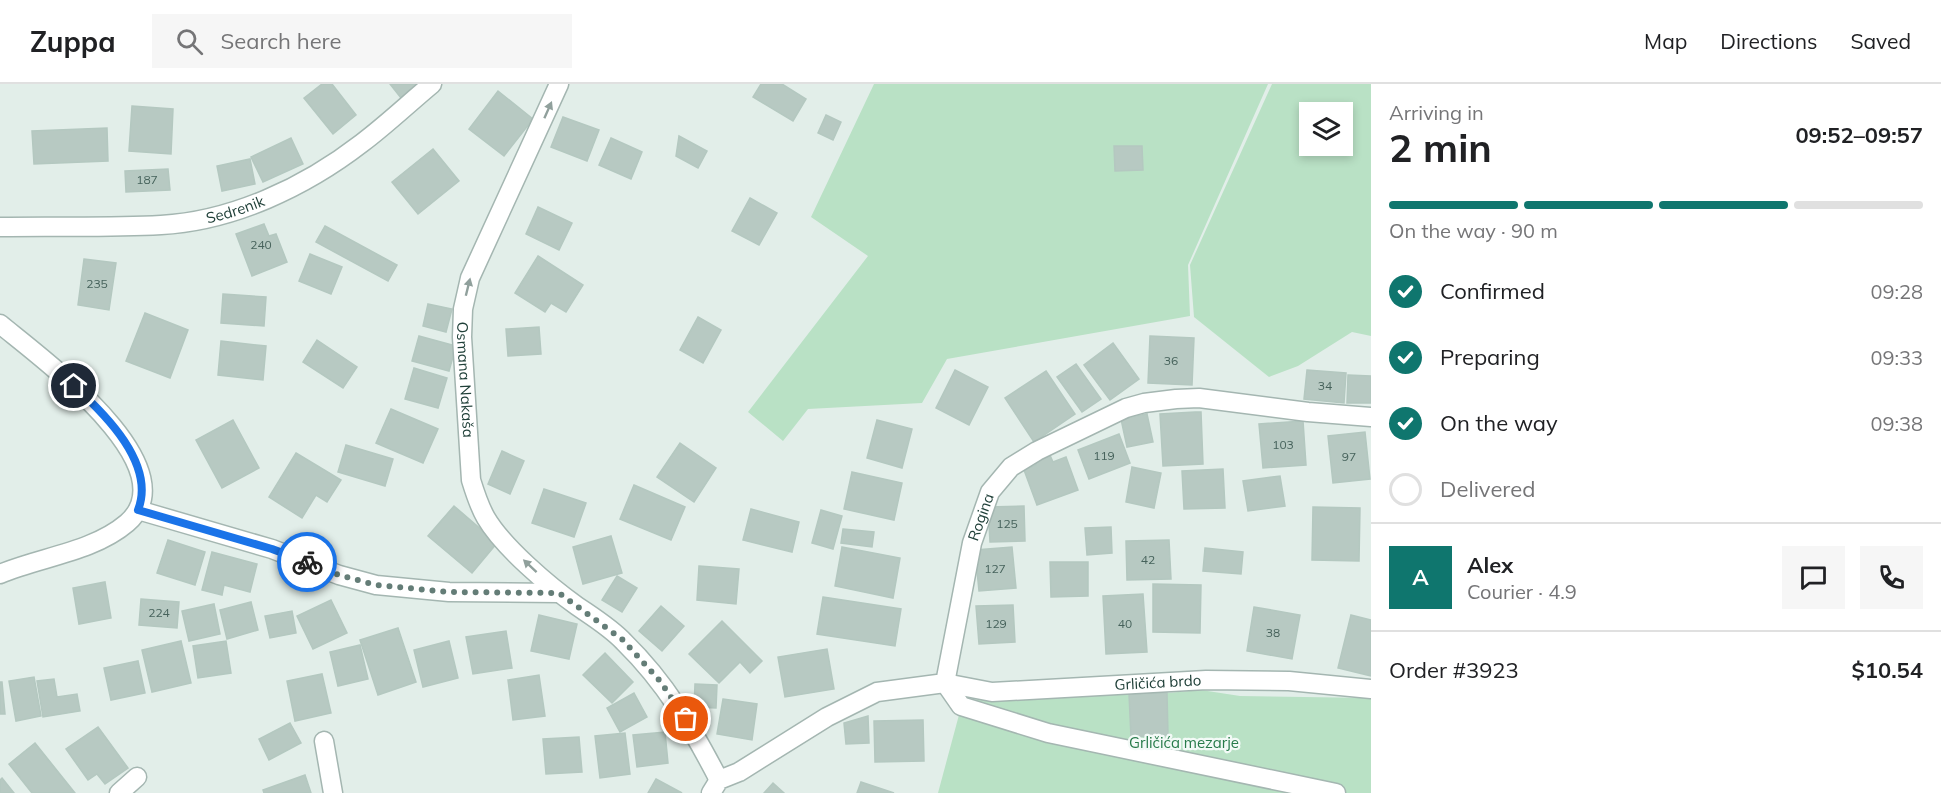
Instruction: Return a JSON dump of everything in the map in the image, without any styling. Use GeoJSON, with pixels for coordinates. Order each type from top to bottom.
{"type":"FeatureCollection","features":[{"type":"Feature","properties":{"kind":"street","name":"Sedrenik"},"geometry":{"type":"LineString","coordinates":[[0,227],[162,225],[228,213],[264,200],[323,170],[361,144],[432,84]]}},
{"type":"Feature","properties":{"kind":"street","name":"Osmana Nakaša"},"geometry":{"type":"LineString","coordinates":[[559,84],[470,278],[463,309],[462,328],[471,480],[476,499],[486,519],[501,539],[559,593],[623,640],[660,681],[686,719],[715,787]]}},
{"type":"Feature","properties":{"kind":"street"},"geometry":{"type":"LineString","coordinates":[[0,324],[102,412],[132,456],[141,479],[142,495],[138,510],[127,523],[95,542],[0,574]]}},
{"type":"Feature","properties":{"kind":"street","name":"Rogina"},"geometry":{"type":"LineString","coordinates":[[945,683],[972,543],[990,492],[1011,466],[1103,418],[1126,408],[1155,402],[1199,398],[1308,412],[1371,417]]}},
{"type":"Feature","properties":{"kind":"street"},"geometry":{"type":"LineString","coordinates":[[138,510],[272,549],[339,575],[376,585],[449,592],[559,593]]}},
{"type":"Feature","properties":{"kind":"street","name":"Grličića brdo"},"geometry":{"type":"LineString","coordinates":[[945,683],[992,692],[1206,680],[1289,681],[1371,688]]}},
{"type":"Feature","properties":{"kind":"street"},"geometry":{"type":"LineString","coordinates":[[715,787],[827,717],[877,692],[945,683],[961,706],[1048,733],[1336,793]]}},
{"type":"Feature","properties":{"kind":"street"},"geometry":{"type":"LineString","coordinates":[[324,741],[333,793]]}},
{"type":"Feature","properties":{"kind":"street"},"geometry":{"type":"LineString","coordinates":[[119,793],[136,777]]}},
{"type":"Feature","properties":{"kind":"green space"},"geometry":{"type":"Polygon","coordinates":[[[874,84],[1268,84],[1188,265],[1190,316],[947,359],[922,403],[808,409],[783,441],[748,412],[868,256],[811,217],[874,84]]]}},
{"type":"Feature","properties":{"kind":"green space"},"geometry":{"type":"Polygon","coordinates":[[[1272,84],[1371,84],[1371,336],[1352,332],[1298,366],[1269,377],[1194,317],[1190,265],[1272,84]]]}},
{"type":"Feature","properties":{"kind":"green space","name":"Grličića mezarje"},"geometry":{"type":"Polygon","coordinates":[[[1201,690],[1240,696],[1371,698],[1371,793],[938,793],[963,700],[1201,690]]]}},
{"type":"Feature","properties":{"kind":"building"},"geometry":{"type":"Polygon","coordinates":[[[322,84],[332,84],[356,115],[333,134],[304,98],[322,84]]]}},
{"type":"Feature","properties":{"kind":"building"},"geometry":{"type":"Polygon","coordinates":[[[390,84],[419,84],[401,98],[390,84]]]}},
{"type":"Feature","properties":{"kind":"building"},"geometry":{"type":"Polygon","coordinates":[[[761,84],[782,84],[806,99],[793,121],[753,97],[761,84]]]}},
{"type":"Feature","properties":{"kind":"building"},"geometry":{"type":"Polygon","coordinates":[[[498,91],[533,119],[504,156],[469,129],[498,91]]]}},
{"type":"Feature","properties":{"kind":"building"},"geometry":{"type":"Polygon","coordinates":[[[132,106],[173,109],[171,154],[129,151],[132,106]]]}},
{"type":"Feature","properties":{"kind":"building"},"geometry":{"type":"Polygon","coordinates":[[[826,115],[841,122],[833,140],[818,133],[826,115]]]}},
{"type":"Feature","properties":{"kind":"building"},"geometry":{"type":"Polygon","coordinates":[[[563,117],[599,130],[587,161],[551,147],[563,117]]]}},
{"type":"Feature","properties":{"kind":"building"},"geometry":{"type":"Polygon","coordinates":[[[107,128],[108,161],[34,164],[32,131],[107,128]]]}},
{"type":"Feature","properties":{"kind":"building"},"geometry":{"type":"Polygon","coordinates":[[[679,136],[707,151],[698,168],[676,156],[679,136]]]}},
{"type":"Feature","properties":{"kind":"building"},"geometry":{"type":"Polygon","coordinates":[[[291,138],[303,164],[263,182],[251,157],[291,138]]]}},
{"type":"Feature","properties":{"kind":"building"},"geometry":{"type":"Polygon","coordinates":[[[611,138],[642,152],[631,179],[599,165],[611,138]]]}},
{"type":"Feature","properties":{"kind":"building"},"geometry":{"type":"Polygon","coordinates":[[[1114,146],[1142,146],[1143,170],[1115,171],[1114,146]]]}},
{"type":"Feature","properties":{"kind":"building"},"geometry":{"type":"Polygon","coordinates":[[[433,149],[459,181],[418,214],[392,182],[433,149]]]}},
{"type":"Feature","properties":{"kind":"building"},"geometry":{"type":"Polygon","coordinates":[[[250,159],[255,184],[222,191],[217,166],[250,159]]]}},
{"type":"Feature","properties":{"kind":"building"},"geometry":{"type":"Polygon","coordinates":[[[168,169],[170,190],[126,192],[125,171],[168,169]]]}},
{"type":"Feature","properties":{"kind":"building"},"geometry":{"type":"Polygon","coordinates":[[[750,198],[777,213],[759,245],[732,231],[750,198]]]}},
{"type":"Feature","properties":{"kind":"building"},"geometry":{"type":"Polygon","coordinates":[[[538,207],[572,223],[559,250],[526,234],[538,207]]]}},
{"type":"Feature","properties":{"kind":"building"},"geometry":{"type":"Polygon","coordinates":[[[264,224],[269,236],[276,234],[287,262],[252,276],[236,234],[264,224]]]}},
{"type":"Feature","properties":{"kind":"building"},"geometry":{"type":"Polygon","coordinates":[[[325,226],[397,265],[388,281],[316,242],[325,226]]]}},
{"type":"Feature","properties":{"kind":"building"},"geometry":{"type":"Polygon","coordinates":[[[310,254],[342,267],[331,294],[299,281],[310,254]]]}},
{"type":"Feature","properties":{"kind":"building"},"geometry":{"type":"Polygon","coordinates":[[[538,256],[583,285],[566,312],[551,303],[545,312],[515,293],[538,256]]]}},
{"type":"Feature","properties":{"kind":"building"},"geometry":{"type":"Polygon","coordinates":[[[84,259],[116,263],[109,310],[78,305],[84,259]]]}},
{"type":"Feature","properties":{"kind":"building"},"geometry":{"type":"Polygon","coordinates":[[[223,294],[266,297],[264,326],[221,323],[223,294]]]}},
{"type":"Feature","properties":{"kind":"building"},"geometry":{"type":"Polygon","coordinates":[[[428,304],[452,309],[446,332],[423,326],[428,304]]]}},
{"type":"Feature","properties":{"kind":"building"},"geometry":{"type":"Polygon","coordinates":[[[145,313],[188,330],[170,378],[126,361],[145,313]]]}},
{"type":"Feature","properties":{"kind":"building"},"geometry":{"type":"Polygon","coordinates":[[[698,317],[721,330],[703,363],[680,350],[698,317]]]}},
{"type":"Feature","properties":{"kind":"building"},"geometry":{"type":"Polygon","coordinates":[[[539,327],[541,354],[508,356],[506,329],[539,327]]]}},
{"type":"Feature","properties":{"kind":"building"},"geometry":{"type":"Polygon","coordinates":[[[419,336],[456,346],[449,371],[412,361],[419,336]]]}},
{"type":"Feature","properties":{"kind":"building"},"geometry":{"type":"Polygon","coordinates":[[[1150,336],[1194,338],[1192,385],[1148,383],[1150,336]]]}},
{"type":"Feature","properties":{"kind":"building"},"geometry":{"type":"Polygon","coordinates":[[[317,340],[357,367],[343,388],[303,362],[317,340]]]}},
{"type":"Feature","properties":{"kind":"building"},"geometry":{"type":"Polygon","coordinates":[[[221,341],[266,346],[263,380],[218,375],[221,341]]]}},
{"type":"Feature","properties":{"kind":"building"},"geometry":{"type":"Polygon","coordinates":[[[1113,343],[1139,379],[1110,400],[1084,365],[1113,343]]]}},
{"type":"Feature","properties":{"kind":"building"},"geometry":{"type":"Polygon","coordinates":[[[1076,364],[1101,399],[1082,412],[1057,377],[1076,364]]]}},
{"type":"Feature","properties":{"kind":"building"},"geometry":{"type":"Polygon","coordinates":[[[414,368],[447,378],[438,408],[405,399],[414,368]]]}},
{"type":"Feature","properties":{"kind":"building"},"geometry":{"type":"Polygon","coordinates":[[[955,370],[988,387],[969,425],[936,408],[955,370]]]}},
{"type":"Feature","properties":{"kind":"building"},"geometry":{"type":"Polygon","coordinates":[[[1307,370],[1346,373],[1344,403],[1304,399],[1307,370]]]}},
{"type":"Feature","properties":{"kind":"building"},"geometry":{"type":"Polygon","coordinates":[[[1046,371],[1075,414],[1034,442],[1005,398],[1046,371]]]}},
{"type":"Feature","properties":{"kind":"building"},"geometry":{"type":"Polygon","coordinates":[[[1348,375],[1371,376],[1371,403],[1347,403],[1348,375]]]}},
{"type":"Feature","properties":{"kind":"building"},"geometry":{"type":"Polygon","coordinates":[[[391,409],[438,429],[423,463],[376,443],[391,409]]]}},
{"type":"Feature","properties":{"kind":"building"},"geometry":{"type":"Polygon","coordinates":[[[1201,412],[1203,464],[1163,466],[1160,414],[1201,412]]]}},
{"type":"Feature","properties":{"kind":"building"},"geometry":{"type":"Polygon","coordinates":[[[1147,414],[1153,442],[1127,447],[1121,419],[1147,414]]]}},
{"type":"Feature","properties":{"kind":"building"},"geometry":{"type":"Polygon","coordinates":[[[233,420],[259,468],[222,488],[196,440],[233,420]]]}},
{"type":"Feature","properties":{"kind":"building"},"geometry":{"type":"Polygon","coordinates":[[[877,420],[912,429],[902,468],[867,458],[877,420]]]}},
{"type":"Feature","properties":{"kind":"building"},"geometry":{"type":"Polygon","coordinates":[[[1303,421],[1306,465],[1263,468],[1259,424],[1303,421]]]}},
{"type":"Feature","properties":{"kind":"building"},"geometry":{"type":"Polygon","coordinates":[[[1365,432],[1370,479],[1333,483],[1328,436],[1365,432]]]}},
{"type":"Feature","properties":{"kind":"building"},"geometry":{"type":"Polygon","coordinates":[[[1119,434],[1130,463],[1089,479],[1078,450],[1119,434]]]}},
{"type":"Feature","properties":{"kind":"building"},"geometry":{"type":"Polygon","coordinates":[[[680,443],[716,468],[694,502],[657,477],[680,443]]]}},
{"type":"Feature","properties":{"kind":"building"},"geometry":{"type":"Polygon","coordinates":[[[346,445],[393,459],[385,486],[338,472],[346,445]]]}},
{"type":"Feature","properties":{"kind":"building"},"geometry":{"type":"Polygon","coordinates":[[[502,451],[524,461],[510,494],[488,484],[502,451]]]}},
{"type":"Feature","properties":{"kind":"building"},"geometry":{"type":"Polygon","coordinates":[[[296,453],[341,480],[327,502],[316,495],[302,518],[269,497],[296,453]]]}},
{"type":"Feature","properties":{"kind":"building"},"geometry":{"type":"Polygon","coordinates":[[[1049,453],[1053,462],[1066,457],[1078,490],[1037,505],[1024,470],[1036,465],[1034,459],[1049,453]]]}},
{"type":"Feature","properties":{"kind":"building"},"geometry":{"type":"Polygon","coordinates":[[[1132,467],[1161,473],[1154,508],[1126,502],[1132,467]]]}},
{"type":"Feature","properties":{"kind":"building"},"geometry":{"type":"Polygon","coordinates":[[[1223,469],[1225,508],[1184,509],[1182,471],[1223,469]]]}},
{"type":"Feature","properties":{"kind":"building"},"geometry":{"type":"Polygon","coordinates":[[[852,472],[902,483],[894,520],[844,509],[852,472]]]}},
{"type":"Feature","properties":{"kind":"building"},"geometry":{"type":"Polygon","coordinates":[[[1280,476],[1285,506],[1248,511],[1243,481],[1280,476]]]}},
{"type":"Feature","properties":{"kind":"building"},"geometry":{"type":"Polygon","coordinates":[[[634,485],[685,507],[671,540],[620,519],[634,485]]]}},
{"type":"Feature","properties":{"kind":"building"},"geometry":{"type":"Polygon","coordinates":[[[544,489],[586,503],[574,537],[532,523],[544,489]]]}},
{"type":"Feature","properties":{"kind":"building"},"geometry":{"type":"Polygon","coordinates":[[[454,506],[497,543],[472,573],[428,536],[454,506]]]}},
{"type":"Feature","properties":{"kind":"building"},"geometry":{"type":"Polygon","coordinates":[[[1024,506],[1025,541],[990,542],[988,507],[1024,506]]]}},
{"type":"Feature","properties":{"kind":"building"},"geometry":{"type":"Polygon","coordinates":[[[1313,507],[1360,508],[1359,561],[1312,560],[1313,507]]]}},
{"type":"Feature","properties":{"kind":"building"},"geometry":{"type":"Polygon","coordinates":[[[751,509],[799,522],[792,552],[743,540],[751,509]]]}},
{"type":"Feature","properties":{"kind":"building"},"geometry":{"type":"Polygon","coordinates":[[[821,510],[842,516],[833,549],[812,543],[821,510]]]}},
{"type":"Feature","properties":{"kind":"building"},"geometry":{"type":"Polygon","coordinates":[[[1111,527],[1112,553],[1087,555],[1085,528],[1111,527]]]}},
{"type":"Feature","properties":{"kind":"building"},"geometry":{"type":"Polygon","coordinates":[[[843,529],[874,532],[872,547],[841,543],[843,529]]]}},
{"type":"Feature","properties":{"kind":"building"},"geometry":{"type":"Polygon","coordinates":[[[611,536],[622,573],[583,584],[573,547],[611,536]]]}},
{"type":"Feature","properties":{"kind":"building"},"geometry":{"type":"Polygon","coordinates":[[[168,540],[205,552],[195,585],[157,573],[168,540]]]}},
{"type":"Feature","properties":{"kind":"building"},"geometry":{"type":"Polygon","coordinates":[[[1169,540],[1171,579],[1127,580],[1126,541],[1169,540]]]}},
{"type":"Feature","properties":{"kind":"building"},"geometry":{"type":"Polygon","coordinates":[[[842,547],[900,558],[893,598],[835,586],[842,547]]]}},
{"type":"Feature","properties":{"kind":"building"},"geometry":{"type":"Polygon","coordinates":[[[1012,547],[1016,588],[979,591],[975,550],[1012,547]]]}},
{"type":"Feature","properties":{"kind":"building"},"geometry":{"type":"Polygon","coordinates":[[[1205,548],[1243,552],[1241,574],[1203,571],[1205,548]]]}},
{"type":"Feature","properties":{"kind":"building"},"geometry":{"type":"Polygon","coordinates":[[[212,552],[257,564],[250,592],[224,585],[222,595],[202,590],[212,552]]]}},
{"type":"Feature","properties":{"kind":"building"},"geometry":{"type":"Polygon","coordinates":[[[1050,562],[1088,562],[1088,596],[1051,597],[1050,562]]]}},
{"type":"Feature","properties":{"kind":"building"},"geometry":{"type":"Polygon","coordinates":[[[699,566],[739,569],[736,604],[697,600],[699,566]]]}},
{"type":"Feature","properties":{"kind":"building"},"geometry":{"type":"Polygon","coordinates":[[[617,576],[637,588],[622,612],[602,600],[617,576]]]}},
{"type":"Feature","properties":{"kind":"building"},"geometry":{"type":"Polygon","coordinates":[[[105,582],[111,618],[79,624],[73,588],[105,582]]]}},
{"type":"Feature","properties":{"kind":"building"},"geometry":{"type":"Polygon","coordinates":[[[1153,584],[1201,585],[1200,633],[1153,632],[1153,584]]]}},
{"type":"Feature","properties":{"kind":"building"},"geometry":{"type":"Polygon","coordinates":[[[1143,594],[1147,652],[1106,654],[1103,596],[1143,594]]]}},
{"type":"Feature","properties":{"kind":"building"},"geometry":{"type":"Polygon","coordinates":[[[823,597],[901,609],[895,646],[817,634],[823,597]]]}},
{"type":"Feature","properties":{"kind":"building"},"geometry":{"type":"Polygon","coordinates":[[[141,599],[179,602],[177,628],[139,625],[141,599]]]}},
{"type":"Feature","properties":{"kind":"building"},"geometry":{"type":"Polygon","coordinates":[[[331,600],[347,633],[313,649],[297,616],[331,600]]]}},
{"type":"Feature","properties":{"kind":"building"},"geometry":{"type":"Polygon","coordinates":[[[251,602],[258,630],[227,639],[220,610],[251,602]]]}},
{"type":"Feature","properties":{"kind":"building"},"geometry":{"type":"Polygon","coordinates":[[[214,604],[220,634],[189,641],[182,611],[214,604]]]}},
{"type":"Feature","properties":{"kind":"building"},"geometry":{"type":"Polygon","coordinates":[[[1013,605],[1015,642],[979,644],[976,606],[1013,605]]]}},
{"type":"Feature","properties":{"kind":"building"},"geometry":{"type":"Polygon","coordinates":[[[661,606],[684,626],[662,651],[639,631],[661,606]]]}},
{"type":"Feature","properties":{"kind":"building"},"geometry":{"type":"Polygon","coordinates":[[[1254,607],[1300,615],[1292,659],[1247,651],[1254,607]]]}},
{"type":"Feature","properties":{"kind":"building"},"geometry":{"type":"Polygon","coordinates":[[[292,611],[296,633],[270,638],[265,616],[292,611]]]}},
{"type":"Feature","properties":{"kind":"building"},"geometry":{"type":"Polygon","coordinates":[[[539,615],[577,624],[569,659],[531,651],[539,615]]]}},
{"type":"Feature","properties":{"kind":"building"},"geometry":{"type":"Polygon","coordinates":[[[1351,615],[1371,620],[1371,676],[1338,668],[1351,615]]]}},
{"type":"Feature","properties":{"kind":"building"},"geometry":{"type":"Polygon","coordinates":[[[722,621],[762,661],[750,673],[740,662],[719,683],[689,654],[722,621]]]}},
{"type":"Feature","properties":{"kind":"building"},"geometry":{"type":"Polygon","coordinates":[[[398,628],[416,682],[378,695],[360,640],[398,628]]]}},
{"type":"Feature","properties":{"kind":"building"},"geometry":{"type":"Polygon","coordinates":[[[506,631],[512,668],[473,674],[466,637],[506,631]]]}},
{"type":"Feature","properties":{"kind":"building"},"geometry":{"type":"Polygon","coordinates":[[[181,641],[191,683],[152,692],[142,650],[181,641]]]}},
{"type":"Feature","properties":{"kind":"building"},"geometry":{"type":"Polygon","coordinates":[[[226,641],[231,673],[198,678],[193,646],[226,641]]]}},
{"type":"Feature","properties":{"kind":"building"},"geometry":{"type":"Polygon","coordinates":[[[449,641],[458,678],[423,687],[414,650],[449,641]]]}},
{"type":"Feature","properties":{"kind":"building"},"geometry":{"type":"Polygon","coordinates":[[[360,645],[368,679],[338,686],[330,652],[360,645]]]}},
{"type":"Feature","properties":{"kind":"building"},"geometry":{"type":"Polygon","coordinates":[[[827,649],[834,689],[785,697],[778,657],[827,649]]]}},
{"type":"Feature","properties":{"kind":"building"},"geometry":{"type":"Polygon","coordinates":[[[605,653],[633,682],[612,703],[583,675],[605,653]]]}},
{"type":"Feature","properties":{"kind":"building"},"geometry":{"type":"Polygon","coordinates":[[[138,661],[145,693],[111,700],[104,668],[138,661]]]}},
{"type":"Feature","properties":{"kind":"building"},"geometry":{"type":"Polygon","coordinates":[[[322,674],[331,713],[295,721],[287,681],[322,674]]]}},
{"type":"Feature","properties":{"kind":"building"},"geometry":{"type":"Polygon","coordinates":[[[539,675],[545,716],[513,720],[508,680],[539,675]]]}},
{"type":"Feature","properties":{"kind":"building"},"geometry":{"type":"Polygon","coordinates":[[[34,677],[41,716],[16,721],[9,681],[34,677]]]}},
{"type":"Feature","properties":{"kind":"building"},"geometry":{"type":"Polygon","coordinates":[[[54,679],[57,697],[77,694],[80,711],[43,717],[37,681],[54,679]]]}},
{"type":"Feature","properties":{"kind":"building"},"geometry":{"type":"Polygon","coordinates":[[[0,682],[2,682],[5,714],[0,714],[0,682]]]}},
{"type":"Feature","properties":{"kind":"building"},"geometry":{"type":"Polygon","coordinates":[[[695,684],[717,685],[716,708],[694,707],[695,684]]]}},
{"type":"Feature","properties":{"kind":"building"},"geometry":{"type":"Polygon","coordinates":[[[634,693],[647,717],[620,732],[607,708],[634,693]]]}},
{"type":"Feature","properties":{"kind":"building"},"geometry":{"type":"Polygon","coordinates":[[[1167,693],[1168,735],[1131,737],[1129,694],[1167,693]]]}},
{"type":"Feature","properties":{"kind":"building"},"geometry":{"type":"Polygon","coordinates":[[[723,699],[757,704],[752,740],[717,734],[723,699]]]}},
{"type":"Feature","properties":{"kind":"building"},"geometry":{"type":"Polygon","coordinates":[[[868,716],[869,743],[846,744],[844,723],[868,716]]]}},
{"type":"Feature","properties":{"kind":"building"},"geometry":{"type":"Polygon","coordinates":[[[923,720],[924,761],[875,762],[874,721],[923,720]]]}},
{"type":"Feature","properties":{"kind":"building"},"geometry":{"type":"Polygon","coordinates":[[[290,723],[301,743],[269,760],[259,739],[290,723]]]}},
{"type":"Feature","properties":{"kind":"building"},"geometry":{"type":"Polygon","coordinates":[[[98,727],[128,768],[105,784],[97,774],[88,780],[66,749],[98,727]]]}},
{"type":"Feature","properties":{"kind":"building"},"geometry":{"type":"Polygon","coordinates":[[[665,732],[668,763],[637,767],[633,735],[665,732]]]}},
{"type":"Feature","properties":{"kind":"building"},"geometry":{"type":"Polygon","coordinates":[[[625,733],[630,774],[600,778],[595,736],[625,733]]]}},
{"type":"Feature","properties":{"kind":"building"},"geometry":{"type":"Polygon","coordinates":[[[579,737],[582,772],[546,774],[543,739],[579,737]]]}},
{"type":"Feature","properties":{"kind":"building"},"geometry":{"type":"Polygon","coordinates":[[[35,743],[75,793],[32,793],[9,764],[35,743]]]}},
{"type":"Feature","properties":{"kind":"building"},"geometry":{"type":"Polygon","coordinates":[[[305,775],[311,793],[264,793],[263,790],[305,775]]]}},
{"type":"Feature","properties":{"kind":"building"},"geometry":{"type":"Polygon","coordinates":[[[2,778],[14,793],[0,793],[2,778]]]}},
{"type":"Feature","properties":{"kind":"building"},"geometry":{"type":"Polygon","coordinates":[[[656,779],[682,793],[648,793],[656,779]]]}},
{"type":"Feature","properties":{"kind":"building"},"geometry":{"type":"Polygon","coordinates":[[[861,782],[894,793],[857,793],[861,782]]]}},
{"type":"Feature","properties":{"kind":"building"},"geometry":{"type":"Polygon","coordinates":[[[773,783],[784,793],[764,793],[773,783]]]}},
{"type":"Feature","properties":{"kind":"way so far"},"geometry":{"type":"LineString","coordinates":[[307,562],[339,575],[376,585],[400,588],[449,592],[559,593],[623,640],[660,681],[686,719]]}},
{"type":"Feature","properties":{"kind":"route"},"geometry":{"type":"LineString","coordinates":[[74,386],[102,412],[132,456],[141,479],[142,495],[138,510],[272,549],[307,562]]}}]}
